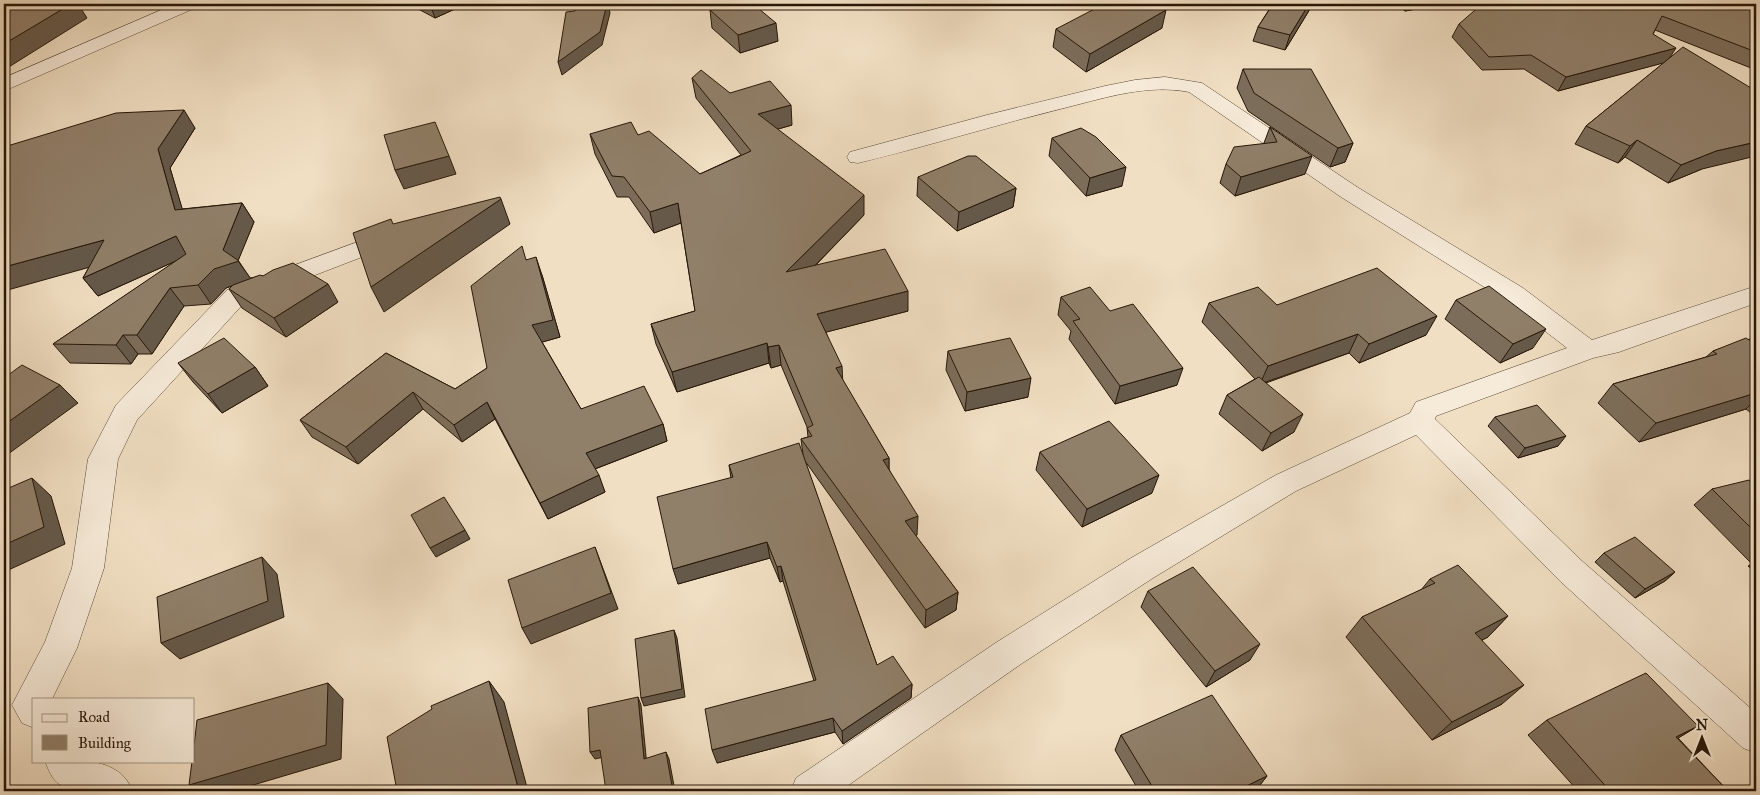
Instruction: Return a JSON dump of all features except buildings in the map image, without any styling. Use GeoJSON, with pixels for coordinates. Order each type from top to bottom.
{"type":"FeatureCollection","features":[{"type":"Feature","properties":{"kind":"street"},"geometry":{"type":"LineString","coordinates":[[4,85],[189,4]]}},
{"type":"Feature","properties":{"kind":"street"},"geometry":{"type":"LineString","coordinates":[[858,157],[1023,111],[1142,84],[1179,82],[1195,86],[1349,192],[1514,294],[1588,350]]}},
{"type":"Feature","properties":{"kind":"street"},"geometry":{"type":"LineString","coordinates":[[34,698],[60,648],[88,568],[103,460],[126,413],[236,296],[420,227]]}},
{"type":"Feature","properties":{"kind":"street"},"geometry":{"type":"LineString","coordinates":[[809,791],[1009,653],[1142,568],[1286,483],[1420,422],[1426,409],[1588,350],[1610,345],[1756,294]]}},
{"type":"Feature","properties":{"kind":"street"},"geometry":{"type":"LineString","coordinates":[[1420,422],[1571,571],[1756,736]]}},
{"type":"Feature","properties":{"kind":"street"},"geometry":{"type":"LineString","coordinates":[[64,762],[72,771],[99,781],[114,791]]}}]}
